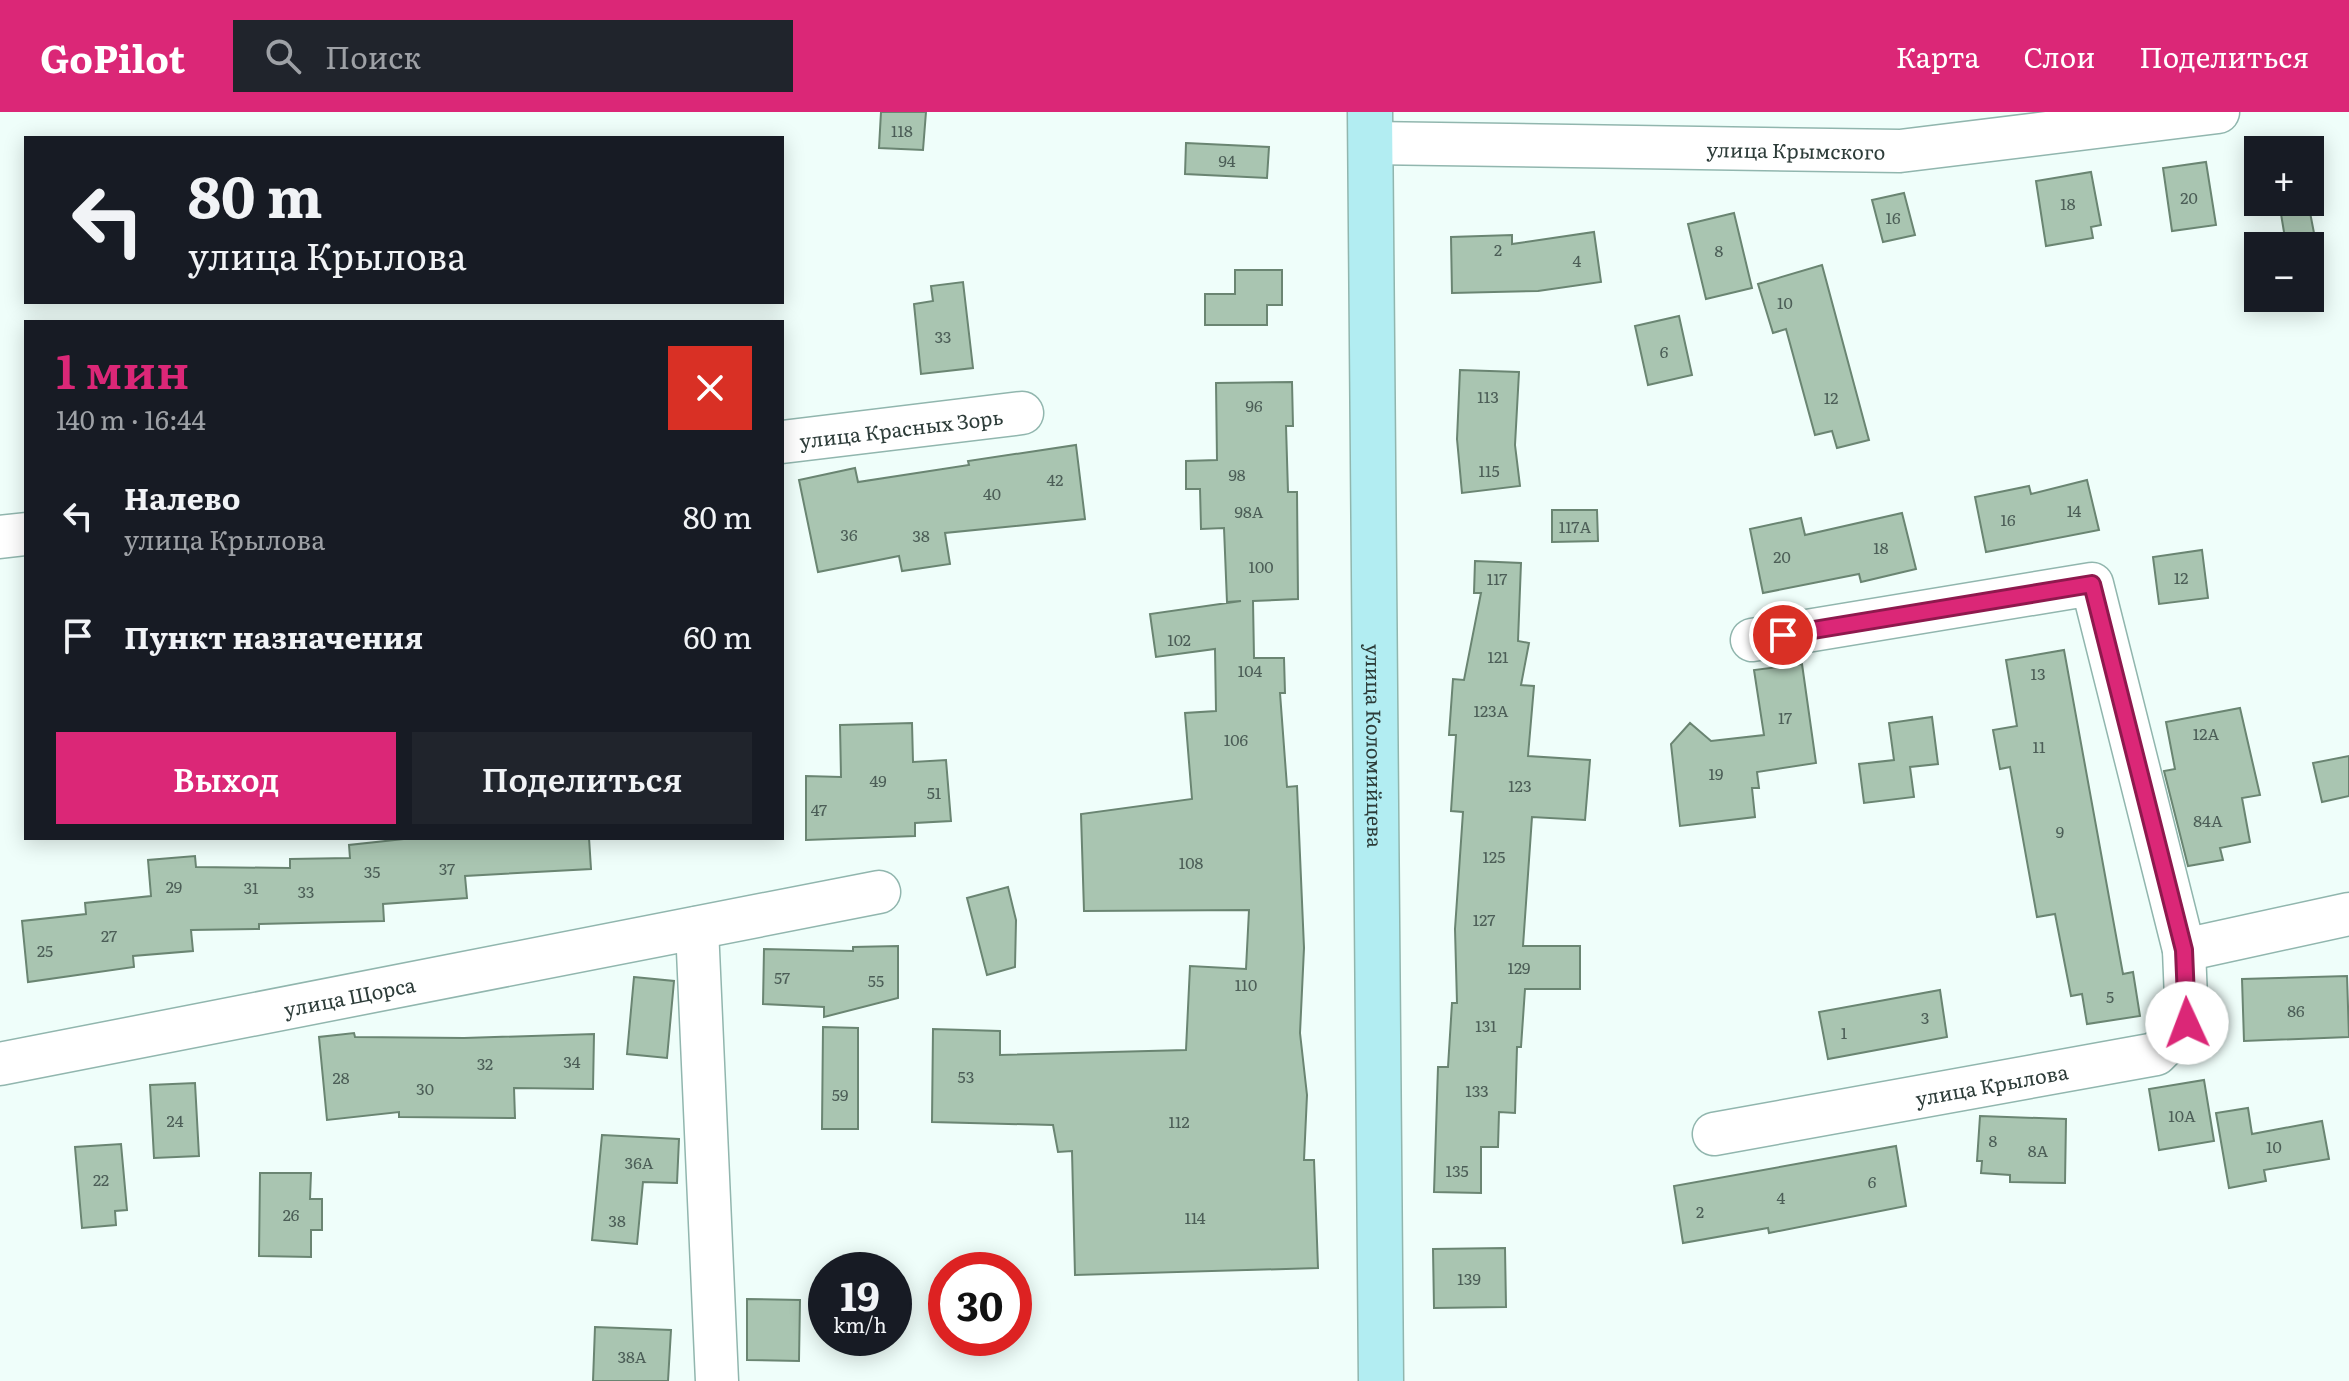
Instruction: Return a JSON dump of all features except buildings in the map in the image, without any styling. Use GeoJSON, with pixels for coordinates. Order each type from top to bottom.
{"type":"FeatureCollection","features":[{"type":"Feature","properties":{"kind":"main road","name":"улица Коломийцева"},"geometry":{"type":"LineString","coordinates":[[1370,128],[1381,1381]]}},
{"type":"Feature","properties":{"kind":"street","name":"улица Крымского"},"geometry":{"type":"LineString","coordinates":[[1370,128],[1900,151],[2218,112]]}},
{"type":"Feature","properties":{"kind":"street","name":"улица Красных Зорь"},"geometry":{"type":"LineString","coordinates":[[784,442],[1022,413]]}},
{"type":"Feature","properties":{"kind":"street"},"geometry":{"type":"LineString","coordinates":[[0,537],[24,534]]}},
{"type":"Feature","properties":{"kind":"street","name":"улица Крылова"},"geometry":{"type":"LineString","coordinates":[[1714,1134],[2156,1054],[2187,1023],[2184,950],[2092,584],[1752,640]]}},
{"type":"Feature","properties":{"kind":"street","name":"улица Щорса"},"geometry":{"type":"LineString","coordinates":[[0,1064],[879,892]]}},
{"type":"Feature","properties":{"kind":"street"},"geometry":{"type":"LineString","coordinates":[[2184,950],[2349,914]]}},
{"type":"Feature","properties":{"kind":"street"},"geometry":{"type":"LineString","coordinates":[[697,928],[717,1381]]}},
{"type":"Feature","properties":{"kind":"route"},"geometry":{"type":"LineString","coordinates":[[1783,635],[2092,584],[2184,950],[2187,1023]]}}]}
